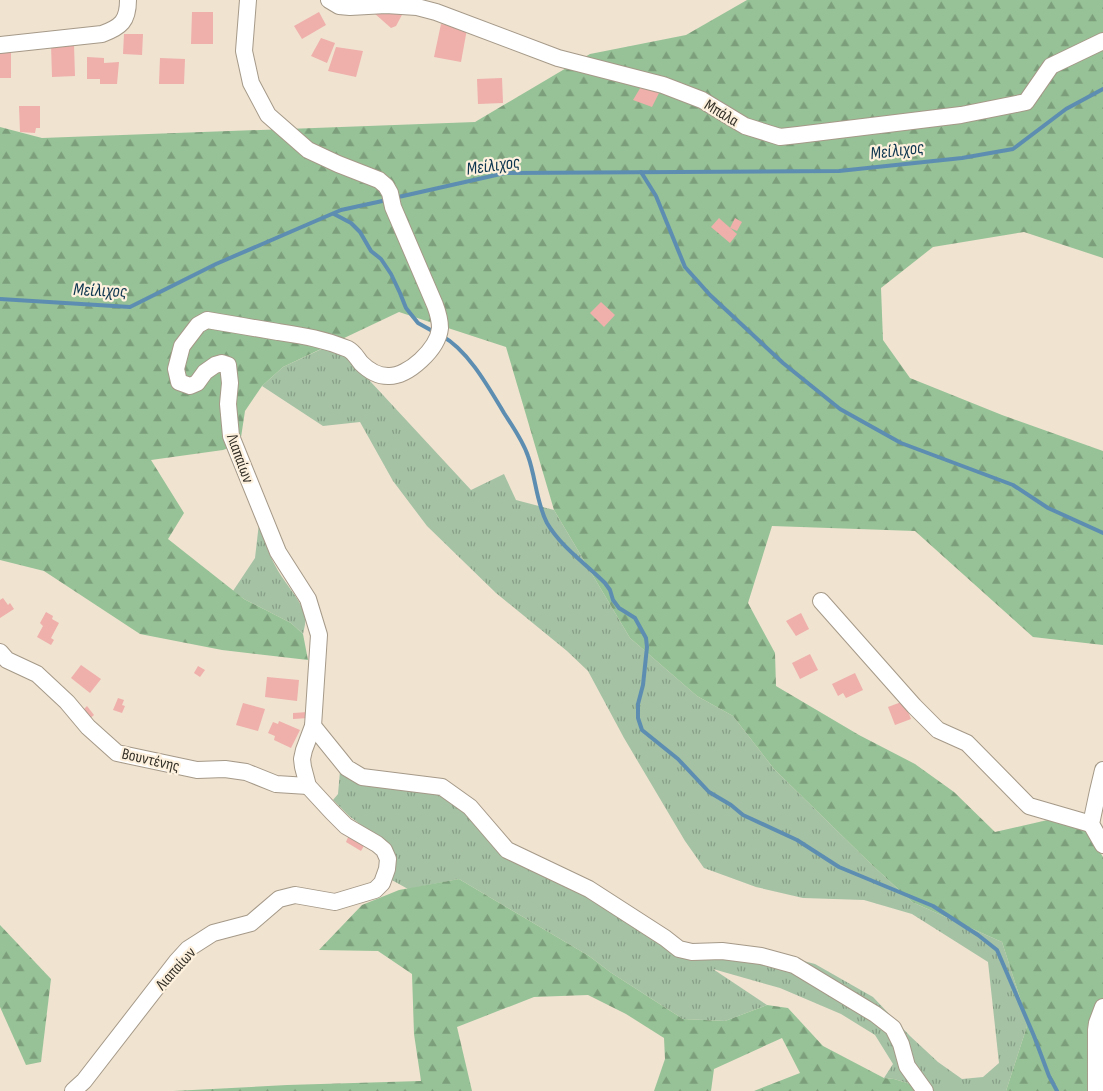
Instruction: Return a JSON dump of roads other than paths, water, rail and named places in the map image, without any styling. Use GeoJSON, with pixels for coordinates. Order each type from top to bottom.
{"type":"FeatureCollection","features":[{"type":"Feature","properties":{"kind":"street"},"geometry":{"type":"LineString","coordinates":[[0,45],[102,34],[122,24],[126,17],[128,0]]}},
{"type":"Feature","properties":{"kind":"street","name":"Λιαπαίων"},"geometry":{"type":"LineString","coordinates":[[73,1091],[84,1081],[188,949],[213,933],[251,923],[279,899],[294,895],[335,902],[375,890],[382,883],[387,869],[388,859],[384,850],[346,826],[308,786],[302,759],[313,726],[319,635],[308,599],[278,552],[231,436],[228,404],[230,383],[228,365],[222,362],[215,365],[205,372],[198,383],[190,386],[178,382],[176,369],[182,346],[198,325],[207,320],[322,339],[351,351],[375,374],[398,376],[428,353],[438,335],[439,318],[436,305],[386,186],[379,180],[308,150],[268,115],[252,83],[244,51],[248,0]]}},
{"type":"Feature","properties":{"kind":"street","name":"Μπάλα"},"geometry":{"type":"LineString","coordinates":[[329,0],[338,6],[417,7],[436,12],[558,58],[663,85],[702,100],[745,126],[780,137],[961,115],[1026,102],[1051,66],[1103,41]]}},
{"type":"Feature","properties":{"kind":"street"},"geometry":{"type":"LineString","coordinates":[[821,601],[914,706],[938,730],[967,743],[1029,806],[1091,824]]}},
{"type":"Feature","properties":{"kind":"street","name":"Βουντένης"},"geometry":{"type":"LineString","coordinates":[[0,652],[7,660],[37,674],[67,702],[88,727],[117,753],[198,770],[225,769],[246,772],[276,784],[308,786]]}},
{"type":"Feature","properties":{"kind":"street"},"geometry":{"type":"LineString","coordinates":[[313,726],[347,768],[362,777],[442,787],[470,807],[507,850],[589,889],[679,949],[692,952],[722,951],[761,956],[794,965],[875,1014],[893,1028],[902,1044],[907,1066],[925,1091]]}},
{"type":"Feature","properties":{"kind":"street"},"geometry":{"type":"LineString","coordinates":[[1103,770],[1091,824],[1103,845]]}},
{"type":"Feature","properties":{"kind":"street"},"geometry":{"type":"LineString","coordinates":[[1096,1091],[1096,1030],[1103,1007]]}},
{"type":"Feature","properties":{"kind":"waterway","name":"Μείλιχος"},"geometry":{"type":"LineString","coordinates":[[394,198],[505,173],[839,171],[962,158],[1013,149],[1066,109],[1103,89]]}},
{"type":"Feature","properties":{"kind":"waterway"},"geometry":{"type":"LineString","coordinates":[[641,172],[656,196],[685,267],[710,295],[783,363],[840,409],[901,443],[1013,485],[1048,508],[1103,533]]}},
{"type":"Feature","properties":{"kind":"waterway","name":"Μείλιχος"},"geometry":{"type":"LineString","coordinates":[[0,299],[130,307],[216,264],[341,210],[387,200]]}},
{"type":"Feature","properties":{"kind":"waterway"},"geometry":{"type":"LineString","coordinates":[[334,214],[351,223],[360,232],[371,251],[381,259],[391,274],[406,308],[418,323],[436,333]]}},
{"type":"Feature","properties":{"kind":"waterway"},"geometry":{"type":"LineString","coordinates":[[442,336],[461,350],[477,370],[521,439],[531,464],[543,515],[553,532],[566,548],[605,583],[610,590],[613,600],[619,608],[635,618],[646,638],[647,647],[643,685],[638,704],[638,718],[642,730],[678,759],[709,792],[731,805],[743,815],[797,840],[839,867],[933,906],[978,935],[997,950],[1057,1091]]}}]}
